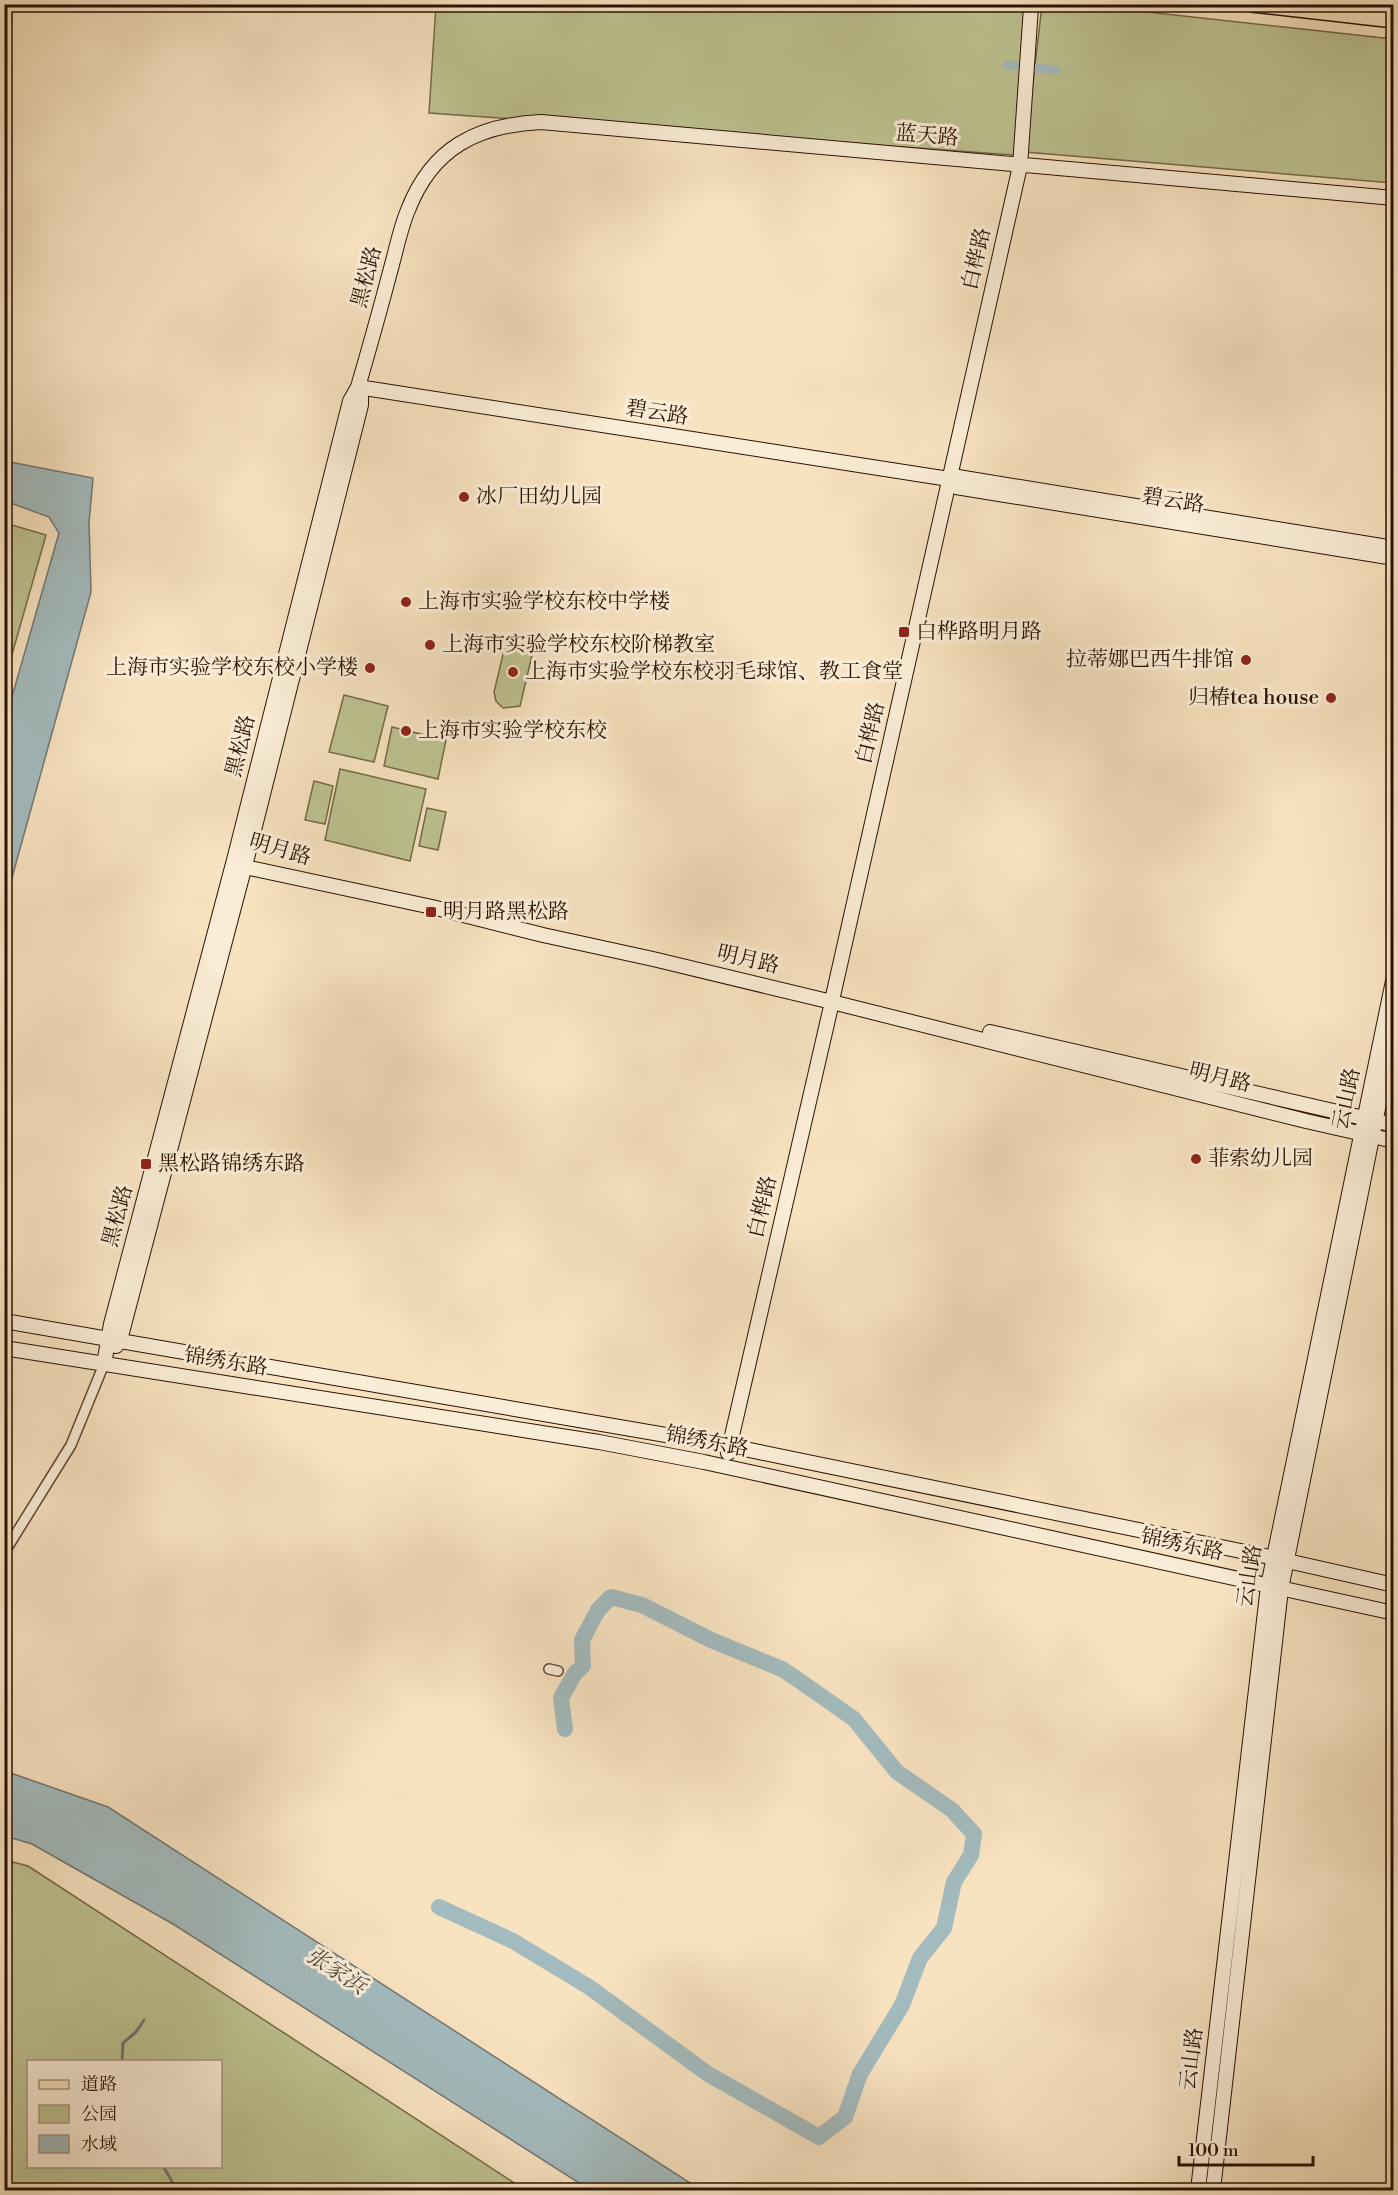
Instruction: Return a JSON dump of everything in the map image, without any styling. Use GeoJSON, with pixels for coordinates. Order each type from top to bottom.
{"type":"FeatureCollection","features":[{"type":"Feature","properties":{"kind":"main road"},"geometry":{"type":"LineString","coordinates":[[1252,4],[1394,20]]}},
{"type":"Feature","properties":{"kind":"main road"},"geometry":{"type":"LineString","coordinates":[[1369,4],[1394,7]]}},
{"type":"Feature","properties":{"kind":"street","name":"白桦路"},"geometry":{"type":"LineString","coordinates":[[724,1467],[833,999],[1020,166],[1031,6]]}},
{"type":"Feature","properties":{"kind":"street","name":"蓝天路"},"geometry":{"type":"LineString","coordinates":[[460,143],[486,130],[514,123],[541,122],[1394,198]]}},
{"type":"Feature","properties":{"kind":"street","name":"黑松路"},"geometry":{"type":"LineString","coordinates":[[104,1364],[114,1339],[242,862],[353,394],[358,387],[407,210],[421,182],[439,160],[460,143]]}},
{"type":"Feature","properties":{"kind":"street","name":"碧云路"},"geometry":{"type":"LineString","coordinates":[[358,387],[950,479],[958,477],[1394,548]]}},
{"type":"Feature","properties":{"kind":"street","name":"碧云路"},"geometry":{"type":"LineString","coordinates":[[950,479],[956,487],[1394,558]]}},
{"type":"Feature","properties":{"kind":"street","name":"明月路"},"geometry":{"type":"LineString","coordinates":[[242,862],[635,947],[1394,1141]]}},
{"type":"Feature","properties":{"kind":"street","name":"云山路"},"geometry":{"type":"LineString","coordinates":[[1371,1120],[1394,976]]}},
{"type":"Feature","properties":{"kind":"street","name":"明月路"},"geometry":{"type":"LineString","coordinates":[[833,999],[1394,1125]]}},
{"type":"Feature","properties":{"kind":"street","name":"云山路"},"geometry":{"type":"LineString","coordinates":[[1198,2190],[1274,1587],[1367,1135],[1394,1029]]}},
{"type":"Feature","properties":{"kind":"street","name":"锦绣东路"},"geometry":{"type":"LineString","coordinates":[[4,1321],[730,1446],[1279,1559],[1394,1585]]}},
{"type":"Feature","properties":{"kind":"street","name":"锦绣东路"},"geometry":{"type":"LineString","coordinates":[[4,1348],[599,1442],[724,1467],[1394,1613]]}},
{"type":"Feature","properties":{"kind":"street"},"geometry":{"type":"LineString","coordinates":[[4,1553],[71,1445],[100,1379],[104,1364]]}},
{"type":"Feature","properties":{"kind":"street","name":"云山路"},"geometry":{"type":"LineString","coordinates":[[1213,2184],[1274,1587]]}},
{"type":"Feature","properties":{"kind":"green space"},"geometry":{"type":"Polygon","coordinates":[[[436,5],[1033,5],[1014,155],[429,113],[436,5]]]}},
{"type":"Feature","properties":{"kind":"green space"},"geometry":{"type":"Polygon","coordinates":[[[1042,5],[1084,5],[1393,39],[1393,183],[1025,152],[1042,5]]]}},
{"type":"Feature","properties":{"kind":"green space"},"geometry":{"type":"Polygon","coordinates":[[[4,523],[46,535],[5,679],[4,523]]]}},
{"type":"Feature","properties":{"kind":"green space","name":"上海市实验学校东校羽毛球馆、教工食堂"},"geometry":{"type":"Polygon","coordinates":[[[505,646],[533,651],[520,706],[503,708],[496,701],[494,692],[505,646]]]}},
{"type":"Feature","properties":{"kind":"green space"},"geometry":{"type":"Polygon","coordinates":[[[344,695],[388,706],[374,762],[329,752],[344,695]]]}},
{"type":"Feature","properties":{"kind":"green space"},"geometry":{"type":"Polygon","coordinates":[[[392,727],[446,740],[438,779],[384,766],[392,727]]]}},
{"type":"Feature","properties":{"kind":"green space"},"geometry":{"type":"Polygon","coordinates":[[[340,769],[426,789],[410,861],[325,840],[340,769]]]}},
{"type":"Feature","properties":{"kind":"green space"},"geometry":{"type":"Polygon","coordinates":[[[314,781],[333,786],[325,824],[305,820],[314,781]]]}},
{"type":"Feature","properties":{"kind":"green space"},"geometry":{"type":"Polygon","coordinates":[[[427,808],[446,812],[438,850],[419,846],[427,808]]]}},
{"type":"Feature","properties":{"kind":"green space"},"geometry":{"type":"Polygon","coordinates":[[[5,1860],[28,1866],[525,2190],[5,2190],[5,1860]]]}},
{"type":"Feature","properties":{"kind":"water"},"geometry":{"type":"Polygon","coordinates":[[[5,461],[93,478],[89,523],[91,592],[5,903],[5,721],[59,533],[49,517],[5,501],[5,461]]]}},
{"type":"Feature","properties":{"kind":"water","name":"张家浜"},"geometry":{"type":"Polygon","coordinates":[[[5,1771],[108,1807],[701,2190],[590,2190],[173,1924],[32,1844],[5,1836],[5,1771]]]}},
{"type":"Feature","properties":{"kind":"waterway"},"geometry":{"type":"LineString","coordinates":[[1007,65],[1056,70]]}},
{"type":"Feature","properties":{"kind":"waterway"},"geometry":{"type":"LineString","coordinates":[[439,1907],[513,1941],[589,1987],[708,2074],[819,2137],[845,2117],[860,2074],[902,2005],[920,1958],[944,1928],[954,1882],[971,1855],[974,1834],[952,1810],[897,1772],[854,1719],[782,1669],[711,1640],[642,1605],[611,1597],[598,1610],[582,1640],[583,1666],[575,1673],[561,1698],[565,1729]]}},
{"type":"Feature","properties":{"kind":"waterway"},"geometry":{"type":"LineString","coordinates":[[122,2060],[123,2043],[136,2032],[144,2020]]}},
{"type":"Feature","properties":{"kind":"waterway"},"geometry":{"type":"LineString","coordinates":[[164,2168],[177,2190]]}},
{"type":"Feature","properties":{"kind":"place","name":"冰厂田幼儿园"},"geometry":{"type":"Point","coordinates":[464,497]}},
{"type":"Feature","properties":{"kind":"place","name":"上海市实验学校东校中学楼"},"geometry":{"type":"Point","coordinates":[406,602]}},
{"type":"Feature","properties":{"kind":"place","name":"白桦路明月路"},"geometry":{"type":"Point","coordinates":[904,632]}},
{"type":"Feature","properties":{"kind":"place","name":"上海市实验学校东校阶梯教室"},"geometry":{"type":"Point","coordinates":[430,645]}},
{"type":"Feature","properties":{"kind":"place","name":"拉蒂娜巴西牛排馆"},"geometry":{"type":"Point","coordinates":[1246,660]}},
{"type":"Feature","properties":{"kind":"place","name":"上海市实验学校东校小学楼"},"geometry":{"type":"Point","coordinates":[370,668]}},
{"type":"Feature","properties":{"kind":"place","name":"上海市实验学校东校羽毛球馆、教工食堂"},"geometry":{"type":"Point","coordinates":[513,672]}},
{"type":"Feature","properties":{"kind":"place","name":"归椿tea house"},"geometry":{"type":"Point","coordinates":[1331,698]}},
{"type":"Feature","properties":{"kind":"place","name":"上海市实验学校东校"},"geometry":{"type":"Point","coordinates":[406,731]}},
{"type":"Feature","properties":{"kind":"place","name":"明月路黑松路"},"geometry":{"type":"Point","coordinates":[431,912]}},
{"type":"Feature","properties":{"kind":"place","name":"菲索幼儿园"},"geometry":{"type":"Point","coordinates":[1196,1159]}},
{"type":"Feature","properties":{"kind":"place","name":"黑松路锦绣东路"},"geometry":{"type":"Point","coordinates":[146,1164]}}]}
